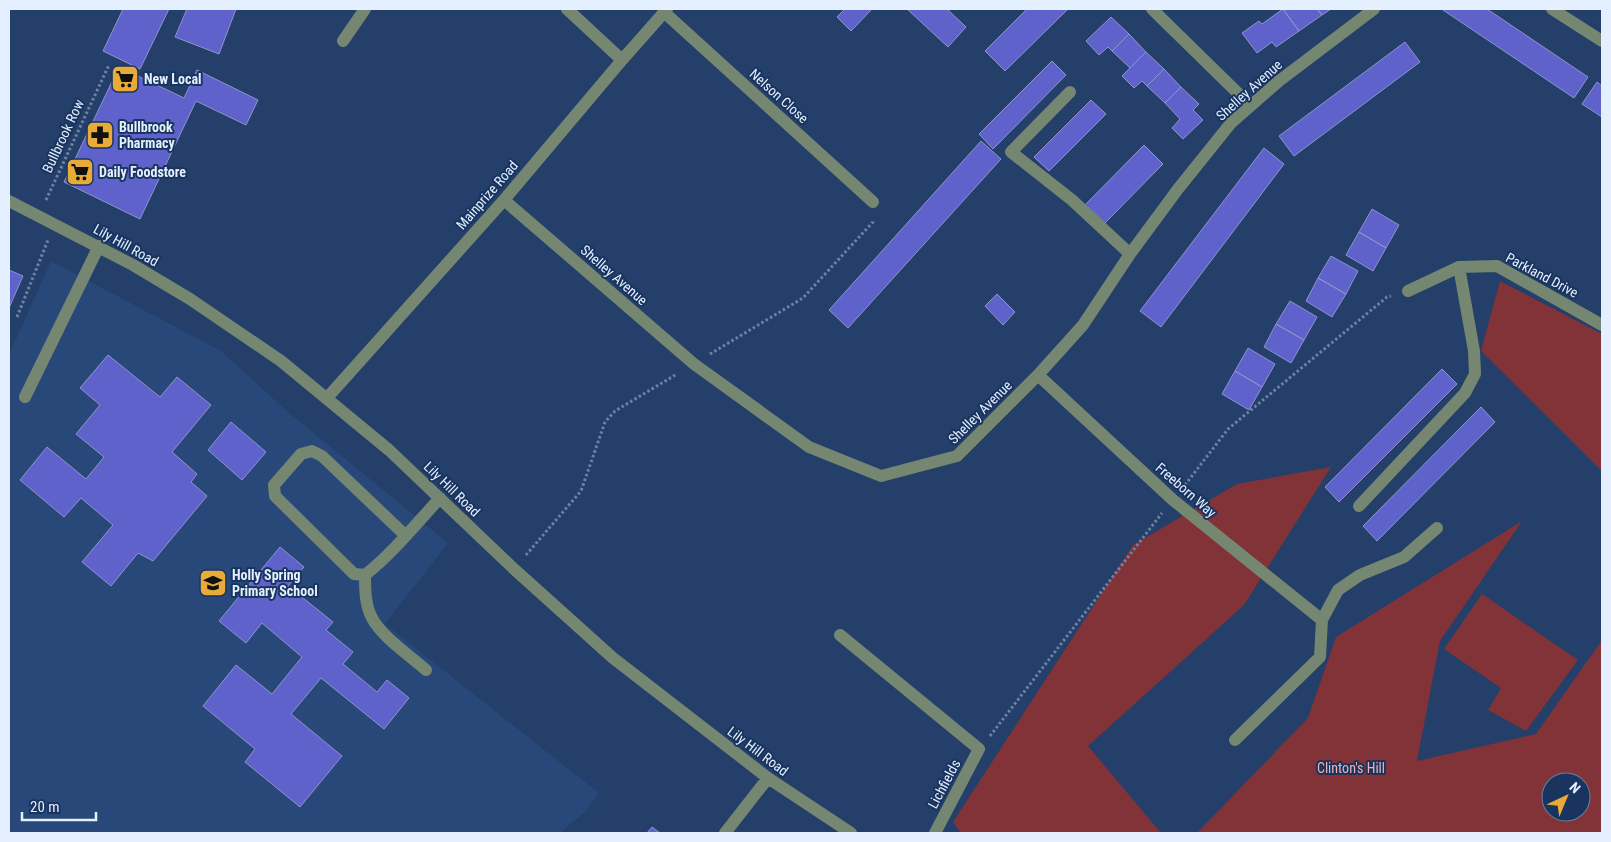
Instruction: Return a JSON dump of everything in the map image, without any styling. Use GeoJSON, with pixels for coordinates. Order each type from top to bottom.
{"type":"FeatureCollection","features":[{"type":"Feature","properties":{"kind":"street"},"geometry":{"type":"LineString","coordinates":[[343,41],[365,9]]}},
{"type":"Feature","properties":{"kind":"street"},"geometry":{"type":"LineString","coordinates":[[567,9],[622,60]]}},
{"type":"Feature","properties":{"kind":"street"},"geometry":{"type":"LineString","coordinates":[[1152,9],[1250,105]]}},
{"type":"Feature","properties":{"kind":"street","name":"Shelley Avenue"},"geometry":{"type":"LineString","coordinates":[[504,200],[694,364],[809,448],[881,476],[958,456],[1038,375],[1083,325],[1130,254],[1232,123],[1279,81],[1374,9]]}},
{"type":"Feature","properties":{"kind":"street"},"geometry":{"type":"LineString","coordinates":[[1552,9],[1602,41]]}},
{"type":"Feature","properties":{"kind":"street","name":"Mainprize Road"},"geometry":{"type":"LineString","coordinates":[[327,398],[504,200],[622,60],[666,11]]}},
{"type":"Feature","properties":{"kind":"street","name":"Nelson Close"},"geometry":{"type":"LineString","coordinates":[[666,11],[873,202]]}},
{"type":"Feature","properties":{"kind":"street"},"geometry":{"type":"LineString","coordinates":[[1070,92],[1011,152],[1072,200],[1130,254]]}},
{"type":"Feature","properties":{"kind":"street","name":"Lily Hill Road"},"geometry":{"type":"LineString","coordinates":[[9,201],[99,246],[190,299],[281,361],[389,450],[514,569],[613,658],[768,778],[851,833]]}},
{"type":"Feature","properties":{"kind":"street"},"geometry":{"type":"LineString","coordinates":[[25,397],[99,246]]}},
{"type":"Feature","properties":{"kind":"street","name":"Parkland Drive"},"geometry":{"type":"LineString","coordinates":[[1408,291],[1459,267],[1497,266],[1602,325]]}},
{"type":"Feature","properties":{"kind":"street"},"geometry":{"type":"LineString","coordinates":[[1358,506],[1465,392],[1475,374],[1474,351],[1459,267]]}},
{"type":"Feature","properties":{"kind":"street","name":"Freeborn Way"},"geometry":{"type":"LineString","coordinates":[[1038,375],[1173,500],[1322,620]]}},
{"type":"Feature","properties":{"kind":"street"},"geometry":{"type":"LineString","coordinates":[[405,535],[322,456],[312,451],[301,454],[274,485],[275,496],[354,574],[365,575],[378,565],[440,498]]}},
{"type":"Feature","properties":{"kind":"street"},"geometry":{"type":"LineString","coordinates":[[1235,740],[1320,657],[1322,620],[1338,590],[1360,575],[1404,557],[1437,528]]}},
{"type":"Feature","properties":{"kind":"street"},"geometry":{"type":"LineString","coordinates":[[365,575],[366,597],[372,617],[381,631],[426,670]]}},
{"type":"Feature","properties":{"kind":"street"},"geometry":{"type":"LineString","coordinates":[[840,634],[979,750]]}},
{"type":"Feature","properties":{"kind":"street","name":"Lichfields"},"geometry":{"type":"LineString","coordinates":[[935,833],[979,750]]}},
{"type":"Feature","properties":{"kind":"street"},"geometry":{"type":"LineString","coordinates":[[725,833],[768,778]]}},
{"type":"Feature","properties":{"kind":"path","name":"Bullbrook Row"},"geometry":{"type":"LineString","coordinates":[[38,216],[109,65]]}},
{"type":"Feature","properties":{"kind":"path"},"geometry":{"type":"LineString","coordinates":[[17,317],[49,239]]}},
{"type":"Feature","properties":{"kind":"path"},"geometry":{"type":"LineString","coordinates":[[979,750],[1228,429],[1387,297],[1408,291]]}},
{"type":"Feature","properties":{"kind":"shaded area","name":"Holly Spring Primary School"},"geometry":{"type":"Polygon","coordinates":[[[51,261],[221,351],[288,412],[448,543],[385,624],[599,793],[586,811],[560,833],[9,833],[9,355],[51,261]]]}},
{"type":"Feature","properties":{"kind":"green space"},"geometry":{"type":"Polygon","coordinates":[[[1500,281],[1602,334],[1602,471],[1481,351],[1500,281]]]}},
{"type":"Feature","properties":{"kind":"green space"},"geometry":{"type":"Polygon","coordinates":[[[1331,467],[1244,605],[1088,746],[1161,833],[961,833],[953,822],[1133,545],[1237,484],[1331,467]]]}},
{"type":"Feature","properties":{"kind":"green space","name":"Clinton's Hill"},"geometry":{"type":"Polygon","coordinates":[[[1522,521],[1440,641],[1417,761],[1536,734],[1602,640],[1602,833],[1197,833],[1308,718],[1336,637],[1522,521]]]}},
{"type":"Feature","properties":{"kind":"green space"},"geometry":{"type":"Polygon","coordinates":[[[1482,594],[1578,660],[1526,731],[1488,710],[1501,688],[1444,649],[1482,594]]]}},
{"type":"Feature","properties":{"kind":"building"},"geometry":{"type":"Polygon","coordinates":[[[123,9],[169,9],[140,69],[103,51],[123,9]]]}},
{"type":"Feature","properties":{"kind":"building"},"geometry":{"type":"Polygon","coordinates":[[[187,9],[236,9],[219,54],[175,37],[187,9]]]}},
{"type":"Feature","properties":{"kind":"building"},"geometry":{"type":"Polygon","coordinates":[[[845,9],[872,9],[851,31],[837,17],[845,9]]]}},
{"type":"Feature","properties":{"kind":"building"},"geometry":{"type":"Polygon","coordinates":[[[907,9],[947,9],[966,27],[948,47],[907,9]]]}},
{"type":"Feature","properties":{"kind":"building"},"geometry":{"type":"Polygon","coordinates":[[[1027,9],[1068,9],[1005,71],[985,51],[1027,9]]]}},
{"type":"Feature","properties":{"kind":"building"},"geometry":{"type":"Polygon","coordinates":[[[1283,9],[1299,31],[1276,47],[1272,42],[1257,53],[1242,33],[1259,21],[1262,24],[1283,9]]]}},
{"type":"Feature","properties":{"kind":"building"},"geometry":{"type":"Polygon","coordinates":[[[1283,9],[1317,9],[1322,15],[1299,31],[1283,9]]]}},
{"type":"Feature","properties":{"kind":"building"},"geometry":{"type":"Polygon","coordinates":[[[1317,9],[1331,9],[1322,15],[1317,9]]]}},
{"type":"Feature","properties":{"kind":"building"},"geometry":{"type":"Polygon","coordinates":[[[1444,9],[1487,9],[1588,77],[1574,98],[1444,9]]]}},
{"type":"Feature","properties":{"kind":"building"},"geometry":{"type":"Polygon","coordinates":[[[1111,17],[1129,34],[1112,51],[1108,47],[1099,55],[1086,41],[1111,17]]]}},
{"type":"Feature","properties":{"kind":"building"},"geometry":{"type":"Polygon","coordinates":[[[1129,34],[1146,52],[1130,68],[1112,51],[1129,34]]]}},
{"type":"Feature","properties":{"kind":"building"},"geometry":{"type":"Polygon","coordinates":[[[1405,42],[1420,62],[1294,156],[1279,136],[1405,42]]]}},
{"type":"Feature","properties":{"kind":"building"},"geometry":{"type":"Polygon","coordinates":[[[1146,52],[1164,69],[1147,86],[1142,81],[1134,88],[1122,76],[1146,52]]]}},
{"type":"Feature","properties":{"kind":"building"},"geometry":{"type":"Polygon","coordinates":[[[1052,61],[1066,75],[993,149],[979,134],[1052,61]]]}},
{"type":"Feature","properties":{"kind":"building"},"geometry":{"type":"Polygon","coordinates":[[[119,67],[184,98],[197,70],[258,100],[246,125],[196,101],[140,219],[64,182],[119,67]]]}},
{"type":"Feature","properties":{"kind":"building"},"geometry":{"type":"Polygon","coordinates":[[[1164,69],[1181,87],[1165,103],[1147,86],[1164,69]]]}},
{"type":"Feature","properties":{"kind":"building"},"geometry":{"type":"Polygon","coordinates":[[[1597,82],[1602,86],[1602,117],[1582,104],[1597,82]]]}},
{"type":"Feature","properties":{"kind":"building"},"geometry":{"type":"Polygon","coordinates":[[[1181,87],[1199,104],[1193,110],[1203,120],[1183,139],[1172,128],[1180,119],[1165,103],[1181,87]]]}},
{"type":"Feature","properties":{"kind":"building"},"geometry":{"type":"Polygon","coordinates":[[[1091,100],[1106,114],[1049,171],[1034,157],[1091,100]]]}},
{"type":"Feature","properties":{"kind":"building"},"geometry":{"type":"Polygon","coordinates":[[[981,141],[1001,159],[848,328],[829,310],[981,141]]]}},
{"type":"Feature","properties":{"kind":"building"},"geometry":{"type":"Polygon","coordinates":[[[1144,145],[1163,164],[1104,224],[1085,205],[1144,145]]]}},
{"type":"Feature","properties":{"kind":"building"},"geometry":{"type":"Polygon","coordinates":[[[1264,148],[1284,164],[1161,327],[1140,311],[1264,148]]]}},
{"type":"Feature","properties":{"kind":"building"},"geometry":{"type":"Polygon","coordinates":[[[1372,209],[1399,225],[1386,248],[1359,232],[1372,209]]]}},
{"type":"Feature","properties":{"kind":"building"},"geometry":{"type":"Polygon","coordinates":[[[1359,232],[1386,248],[1373,271],[1346,255],[1359,232]]]}},
{"type":"Feature","properties":{"kind":"building"},"geometry":{"type":"Polygon","coordinates":[[[1331,256],[1358,271],[1346,294],[1318,278],[1331,256]]]}},
{"type":"Feature","properties":{"kind":"building"},"geometry":{"type":"Polygon","coordinates":[[[9,270],[23,276],[9,308],[9,270]]]}},
{"type":"Feature","properties":{"kind":"building"},"geometry":{"type":"Polygon","coordinates":[[[1318,278],[1346,294],[1332,317],[1306,301],[1318,278]]]}},
{"type":"Feature","properties":{"kind":"building"},"geometry":{"type":"Polygon","coordinates":[[[997,294],[1015,312],[1003,325],[985,306],[997,294]]]}},
{"type":"Feature","properties":{"kind":"building"},"geometry":{"type":"Polygon","coordinates":[[[1290,301],[1317,317],[1304,340],[1276,324],[1290,301]]]}},
{"type":"Feature","properties":{"kind":"building"},"geometry":{"type":"Polygon","coordinates":[[[1276,324],[1304,340],[1291,363],[1264,347],[1276,324]]]}},
{"type":"Feature","properties":{"kind":"building"},"geometry":{"type":"Polygon","coordinates":[[[1248,348],[1275,364],[1262,387],[1235,371],[1248,348]]]}},
{"type":"Feature","properties":{"kind":"building"},"geometry":{"type":"Polygon","coordinates":[[[108,355],[160,397],[177,377],[211,405],[172,452],[197,474],[191,482],[207,496],[153,561],[138,553],[111,586],[82,562],[113,525],[81,498],[64,517],[20,480],[47,447],[86,479],[104,457],[76,434],[100,405],[80,388],[108,355]]]}},
{"type":"Feature","properties":{"kind":"building"},"geometry":{"type":"Polygon","coordinates":[[[1442,369],[1457,384],[1339,502],[1325,487],[1442,369]]]}},
{"type":"Feature","properties":{"kind":"building"},"geometry":{"type":"Polygon","coordinates":[[[1235,371],[1262,387],[1249,410],[1222,394],[1235,371]]]}},
{"type":"Feature","properties":{"kind":"building"},"geometry":{"type":"Polygon","coordinates":[[[1481,407],[1495,422],[1377,541],[1363,526],[1481,407]]]}},
{"type":"Feature","properties":{"kind":"building"},"geometry":{"type":"Polygon","coordinates":[[[231,422],[266,452],[242,480],[208,450],[231,422]]]}},
{"type":"Feature","properties":{"kind":"building"},"geometry":{"type":"Polygon","coordinates":[[[280,547],[304,567],[288,586],[333,622],[326,630],[353,652],[343,664],[377,692],[387,680],[409,698],[384,729],[321,678],[291,714],[342,756],[300,807],[245,762],[255,749],[203,706],[236,665],[272,694],[302,657],[262,623],[246,643],[219,621],[280,547]]]}},
{"type":"Feature","properties":{"kind":"building"},"geometry":{"type":"Polygon","coordinates":[[[652,827],[660,833],[647,833],[652,827]]]}},
{"type":"Feature","properties":{"kind":"place","name":"New Local"},"geometry":{"type":"Point","coordinates":[125,79]}},
{"type":"Feature","properties":{"kind":"place","name":"Bullbrook Pharmacy"},"geometry":{"type":"Point","coordinates":[100,135]}},
{"type":"Feature","properties":{"kind":"place","name":"Daily Foodstore"},"geometry":{"type":"Point","coordinates":[80,172]}},
{"type":"Feature","properties":{"kind":"place","name":"Holly Spring Primary School"},"geometry":{"type":"Point","coordinates":[213,583]}}]}
